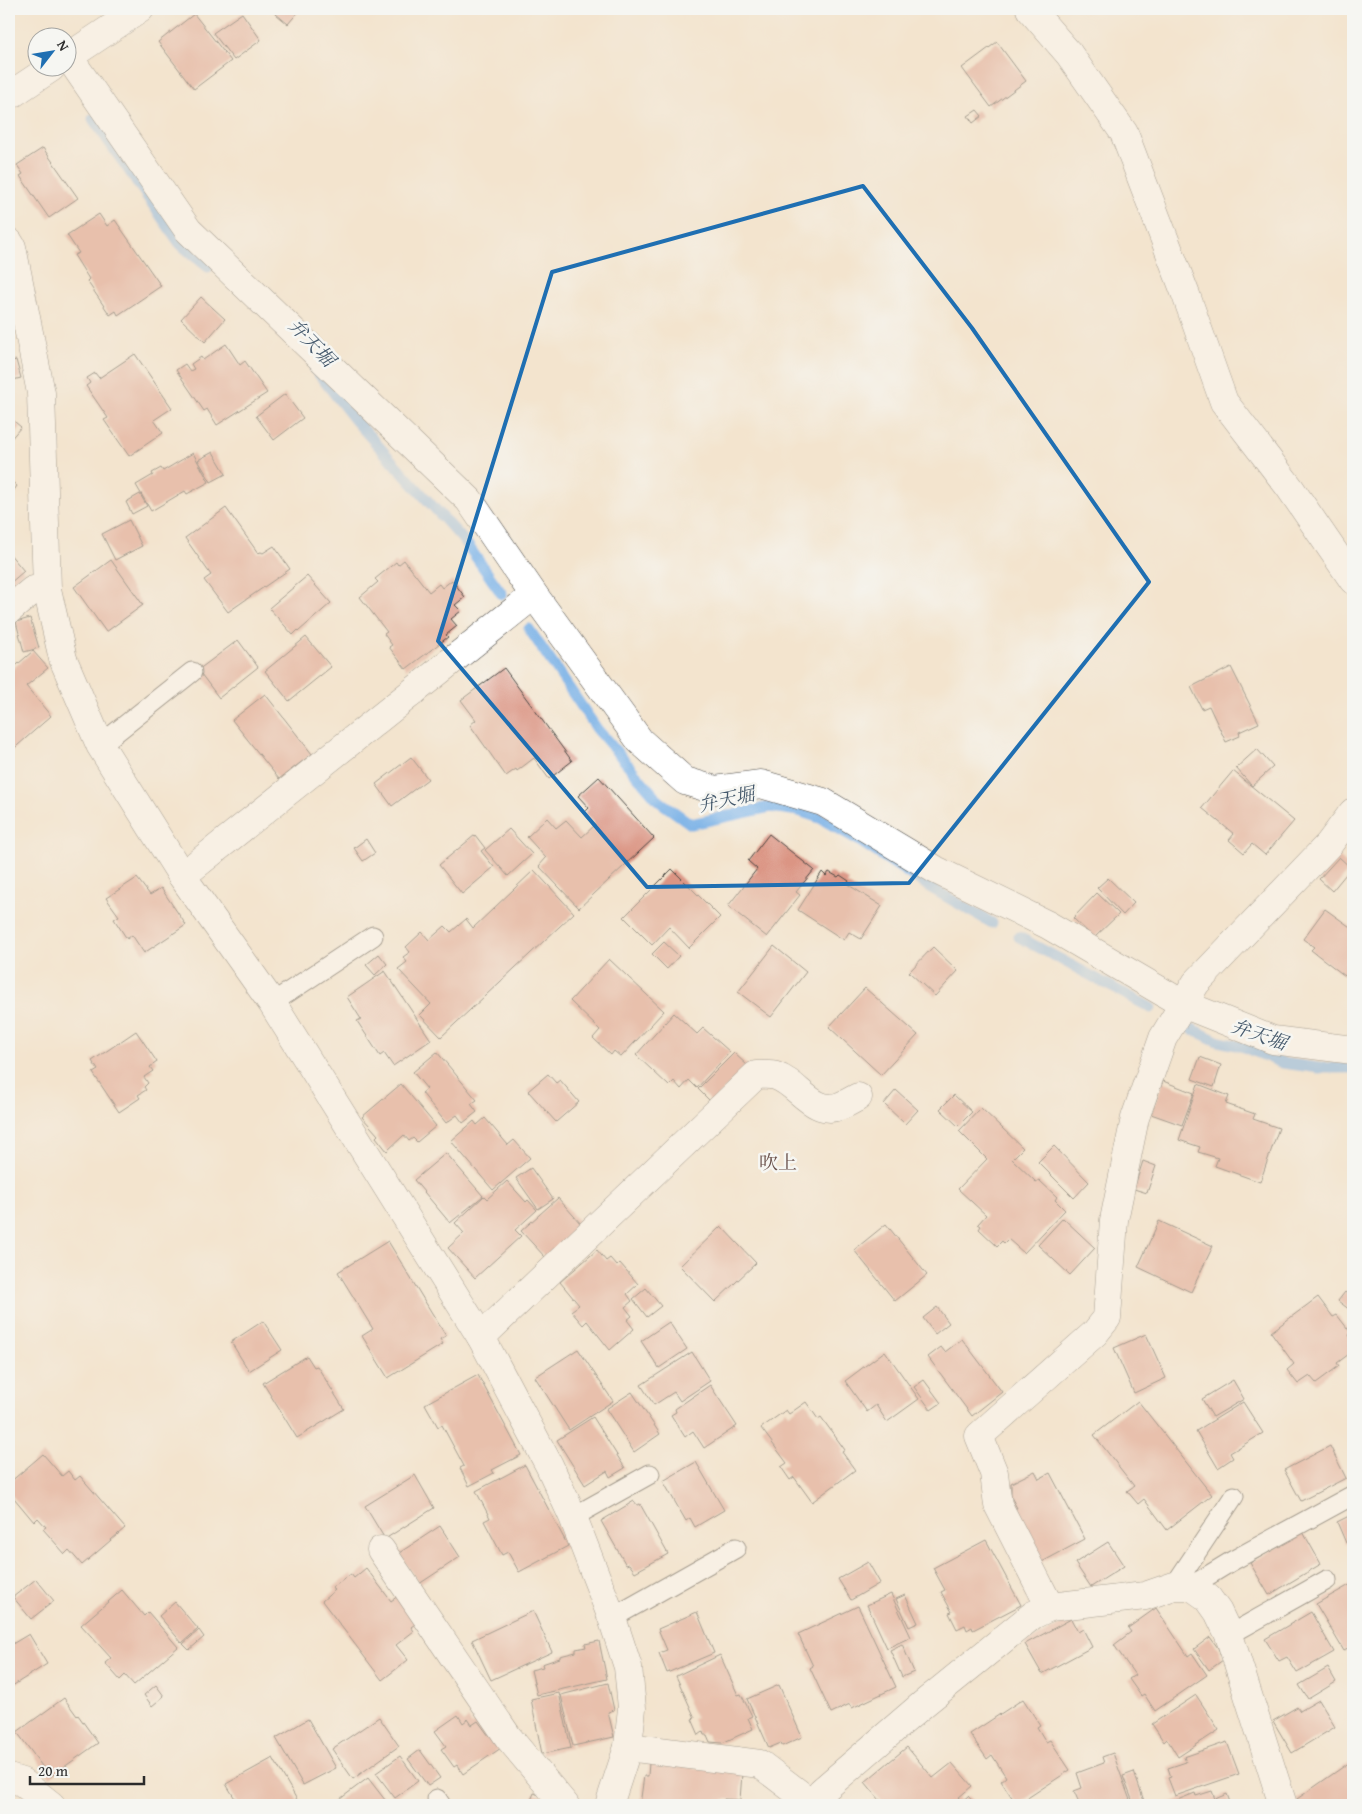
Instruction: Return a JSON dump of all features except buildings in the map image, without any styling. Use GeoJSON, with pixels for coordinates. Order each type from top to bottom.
{"type":"FeatureCollection","features":[{"type":"Feature","properties":{"kind":"street"},"geometry":{"type":"LineString","coordinates":[[78,49],[140,9]]}},
{"type":"Feature","properties":{"kind":"street"},"geometry":{"type":"LineString","coordinates":[[1030,9],[1068,54],[1124,133],[1224,402],[1290,488],[1353,580]]}},
{"type":"Feature","properties":{"kind":"street"},"geometry":{"type":"LineString","coordinates":[[78,70],[188,230],[469,500],[534,595],[640,740],[685,781],[715,790],[761,784],[823,802],[936,870],[1048,925],[1183,1004],[1273,1040],[1353,1050]]}},
{"type":"Feature","properties":{"kind":"street"},"geometry":{"type":"LineString","coordinates":[[9,96],[36,78]]}},
{"type":"Feature","properties":{"kind":"street"},"geometry":{"type":"LineString","coordinates":[[9,242],[12,248],[41,393],[47,588],[63,659],[100,745],[182,876],[272,1003],[481,1337],[573,1517],[612,1618],[628,1667],[632,1708],[628,1747],[609,1805]]}},
{"type":"Feature","properties":{"kind":"street"},"geometry":{"type":"LineString","coordinates":[[9,610],[32,590],[47,588]]}},
{"type":"Feature","properties":{"kind":"street"},"geometry":{"type":"LineString","coordinates":[[182,876],[534,595]]}},
{"type":"Feature","properties":{"kind":"street"},"geometry":{"type":"LineString","coordinates":[[1050,1607],[998,1505],[994,1473],[979,1436],[1095,1333],[1107,1318],[1114,1220],[1135,1118],[1163,1038],[1196,983],[1328,844],[1353,812]]}},
{"type":"Feature","properties":{"kind":"street"},"geometry":{"type":"LineString","coordinates":[[481,1337],[756,1075],[775,1075],[794,1086],[812,1103],[822,1107],[839,1107],[858,1097]]}},
{"type":"Feature","properties":{"kind":"street"},"geometry":{"type":"LineString","coordinates":[[382,1550],[508,1737],[565,1805]]}},
{"type":"Feature","properties":{"kind":"street"},"geometry":{"type":"LineString","coordinates":[[628,1747],[760,1764],[812,1805],[822,1791],[929,1699],[1033,1615],[1050,1607],[1145,1596],[1182,1586],[1208,1598],[1218,1612],[1229,1635],[1283,1805]]}},
{"type":"Feature","properties":{"kind":"street"},"geometry":{"type":"LineString","coordinates":[[9,1778],[22,1782],[51,1805]]}},
{"type":"Feature","properties":{"kind":"lane"},"geometry":{"type":"LineString","coordinates":[[100,745],[192,672]]}},
{"type":"Feature","properties":{"kind":"lane"},"geometry":{"type":"LineString","coordinates":[[272,1003],[373,936]]}},
{"type":"Feature","properties":{"kind":"lane"},"geometry":{"type":"LineString","coordinates":[[573,1517],[650,1474]]}},
{"type":"Feature","properties":{"kind":"lane"},"geometry":{"type":"LineString","coordinates":[[1182,1586],[1353,1495]]}},
{"type":"Feature","properties":{"kind":"lane"},"geometry":{"type":"LineString","coordinates":[[1182,1586],[1234,1496]]}},
{"type":"Feature","properties":{"kind":"lane"},"geometry":{"type":"LineString","coordinates":[[612,1618],[736,1548]]}},
{"type":"Feature","properties":{"kind":"lane"},"geometry":{"type":"LineString","coordinates":[[1229,1635],[1328,1580]]}},
{"type":"Feature","properties":{"kind":"highlighted area"},"geometry":{"type":"Polygon","coordinates":[[[863,186],[972,328],[1149,582],[909,883],[647,887],[438,641],[552,272],[863,186]]]}},
{"type":"Feature","properties":{"kind":"waterway","name":"弁天堀"},"geometry":{"type":"LineString","coordinates":[[93,119],[181,245],[208,267]]}},
{"type":"Feature","properties":{"kind":"waterway","name":"弁天堀"},"geometry":{"type":"LineString","coordinates":[[315,369],[355,420],[466,543],[502,594]]}},
{"type":"Feature","properties":{"kind":"waterway","name":"弁天堀"},"geometry":{"type":"LineString","coordinates":[[529,629],[597,729],[659,801],[691,824],[770,807],[799,811],[820,818],[855,838],[931,888],[992,923]]}},
{"type":"Feature","properties":{"kind":"waterway","name":"弁天堀"},"geometry":{"type":"LineString","coordinates":[[1019,937],[1151,1008]]}},
{"type":"Feature","properties":{"kind":"waterway","name":"弁天堀"},"geometry":{"type":"LineString","coordinates":[[1186,1026],[1217,1041],[1244,1047],[1282,1063],[1319,1068],[1353,1068]]}},
{"type":"Feature","properties":{"kind":"district","name":"吹上"},"geometry":{"type":"Point","coordinates":[778,1162]}}]}
